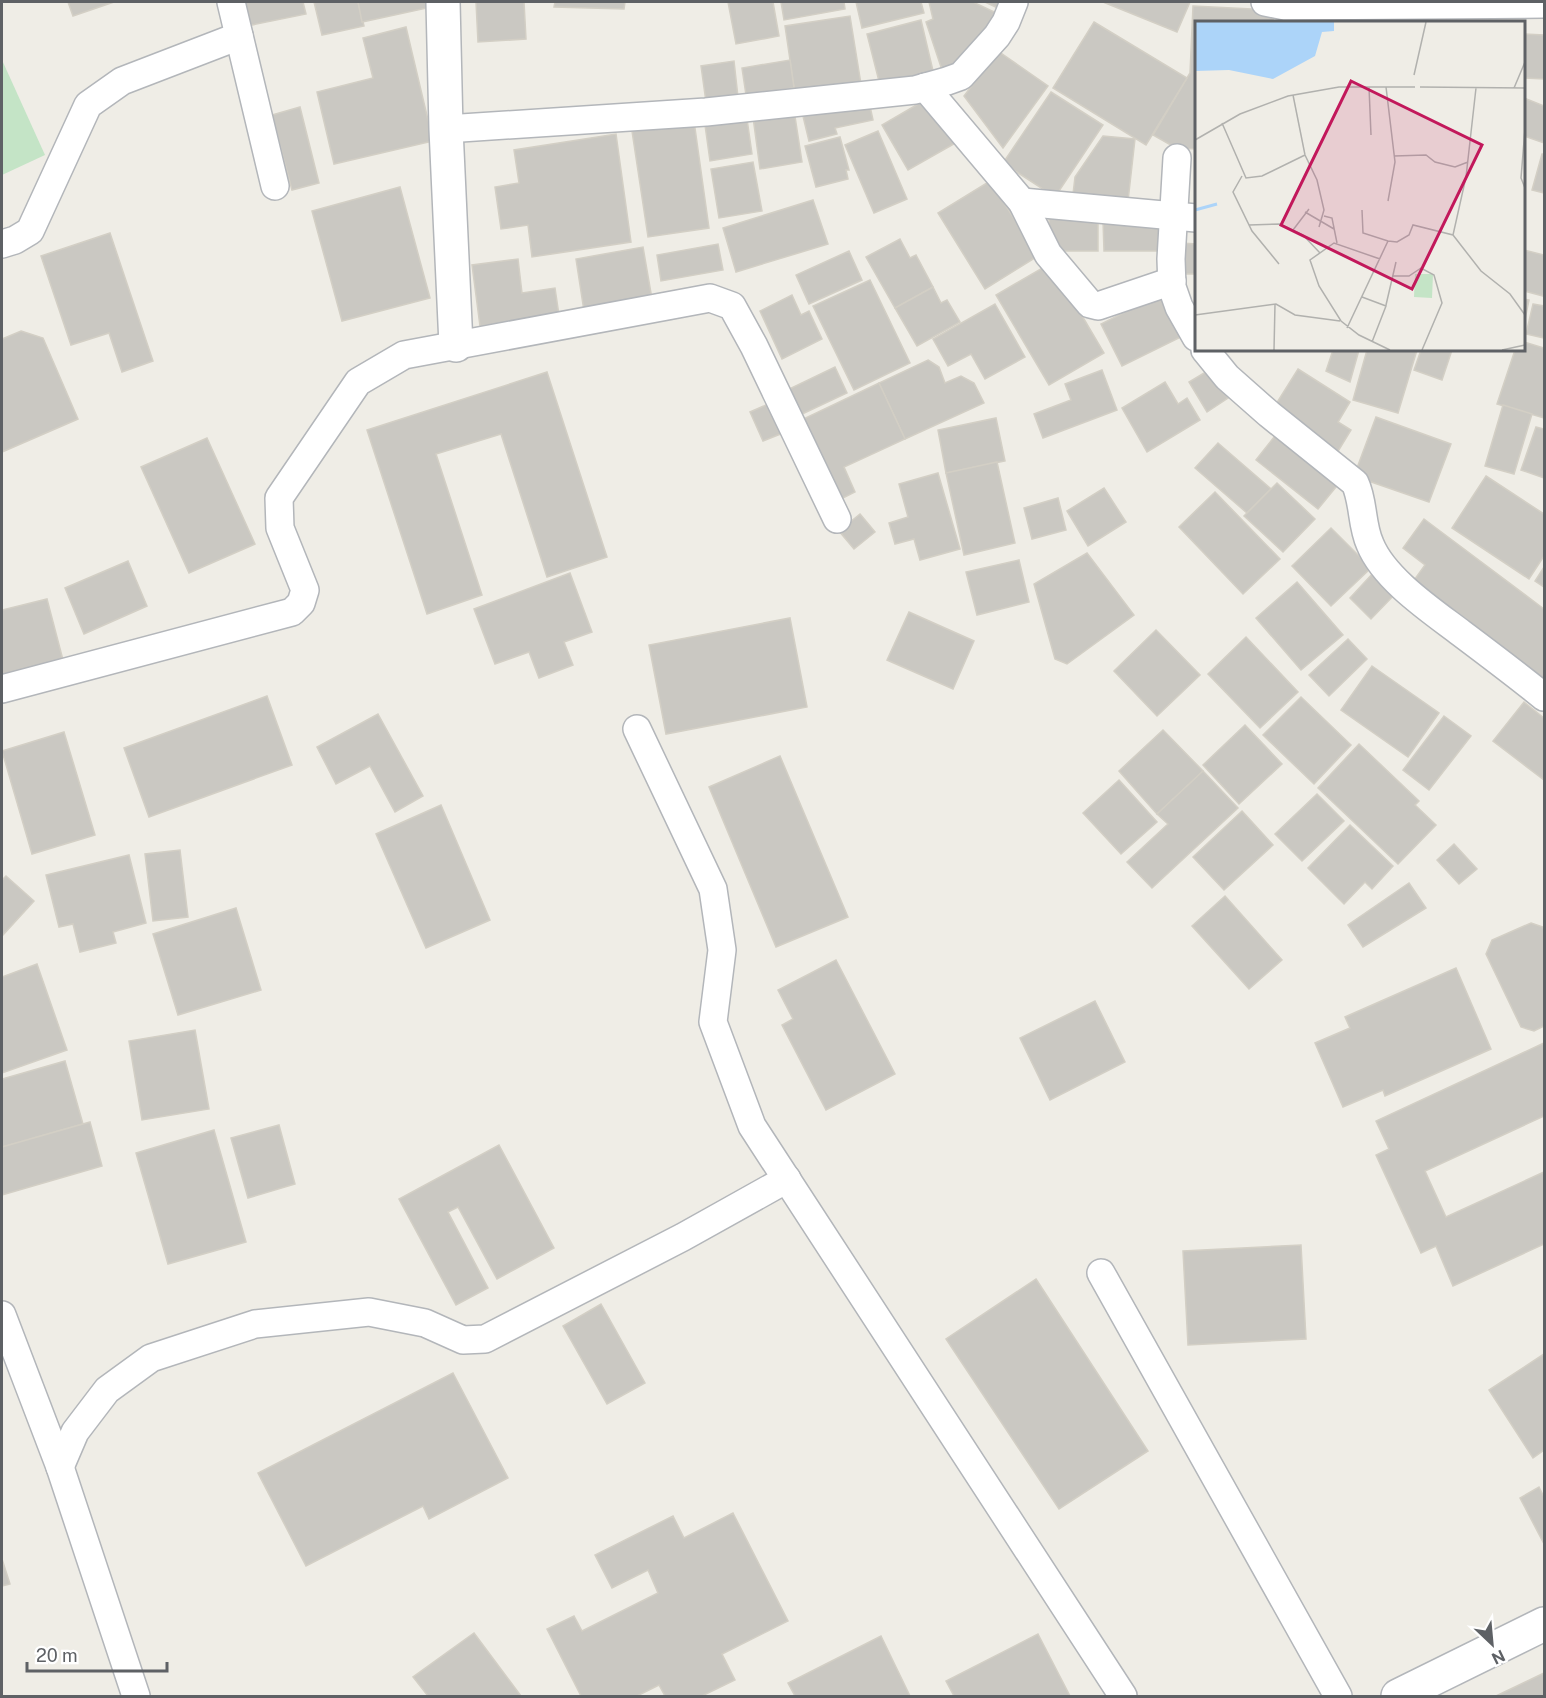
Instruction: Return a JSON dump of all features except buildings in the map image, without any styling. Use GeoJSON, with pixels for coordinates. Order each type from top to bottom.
{"type":"FeatureCollection","features":[{"type":"Feature","properties":{"kind":"street"},"geometry":{"type":"LineString","coordinates":[[443,2],[446,129],[456,345]]}},
{"type":"Feature","properties":{"kind":"street"},"geometry":{"type":"LineString","coordinates":[[1398,1696],[1545,1624]]}},
{"type":"Feature","properties":{"kind":"lane"},"geometry":{"type":"LineString","coordinates":[[231,2],[275,186]]}},
{"type":"Feature","properties":{"kind":"lane"},"geometry":{"type":"LineString","coordinates":[[446,129],[706,112],[915,90],[961,76],[997,36],[1014,2]]}},
{"type":"Feature","properties":{"kind":"lane"},"geometry":{"type":"LineString","coordinates":[[1265,2],[1285,6],[1400,14],[1545,4]]}},
{"type":"Feature","properties":{"kind":"lane"},"geometry":{"type":"LineString","coordinates":[[2,244],[15,240],[30,231],[88,105],[122,81],[239,36]]}},
{"type":"Feature","properties":{"kind":"lane"},"geometry":{"type":"LineString","coordinates":[[925,87],[1022,202],[1048,254],[1090,304],[1098,306],[1172,281]]}},
{"type":"Feature","properties":{"kind":"lane"},"geometry":{"type":"LineString","coordinates":[[1177,158],[1185,218],[1171,259],[1172,287],[1179,307],[1195,334]]}},
{"type":"Feature","properties":{"kind":"lane"},"geometry":{"type":"LineString","coordinates":[[1022,202],[1185,218]]}},
{"type":"Feature","properties":{"kind":"lane"},"geometry":{"type":"LineString","coordinates":[[2,689],[292,612],[301,603],[305,590],[280,528],[279,498],[358,382],[404,355],[710,297],[732,306],[754,346],[837,519]]}},
{"type":"Feature","properties":{"kind":"lane"},"geometry":{"type":"LineString","coordinates":[[1206,351],[1227,377],[1355,483],[1360,493],[1362,516],[1370,545],[1384,567],[1413,596],[1545,697]]}},
{"type":"Feature","properties":{"kind":"lane"},"geometry":{"type":"LineString","coordinates":[[637,729],[713,889],[722,950],[713,1023],[752,1126],[1123,1696]]}},
{"type":"Feature","properties":{"kind":"lane"},"geometry":{"type":"LineString","coordinates":[[60,1467],[75,1432],[107,1390],[151,1358],[255,1324],[369,1312],[425,1323],[463,1340],[485,1339],[683,1237],[787,1179]]}},
{"type":"Feature","properties":{"kind":"lane"},"geometry":{"type":"LineString","coordinates":[[1101,1274],[1338,1696]]}},
{"type":"Feature","properties":{"kind":"lane"},"geometry":{"type":"LineString","coordinates":[[2,1315],[60,1467],[136,1696]]}},
{"type":"Feature","properties":{"kind":"green space"},"geometry":{"type":"Polygon","coordinates":[[[2,60],[45,155],[2,175],[2,60]]]}}]}
